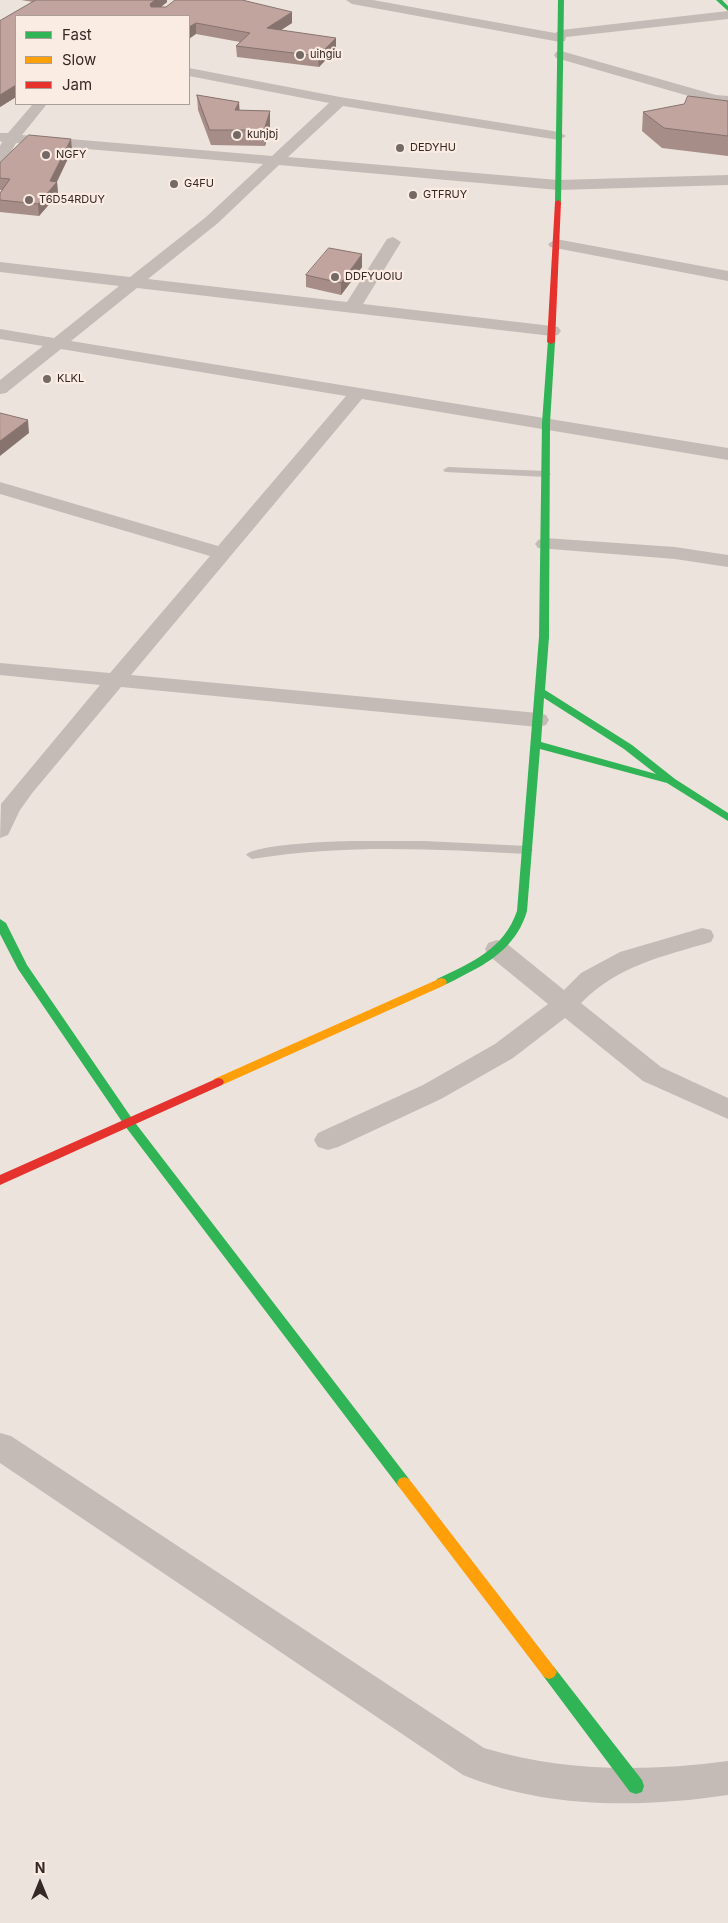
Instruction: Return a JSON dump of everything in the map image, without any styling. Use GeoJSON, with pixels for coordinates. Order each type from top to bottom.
{"type":"FeatureCollection","features":[{"type":"Feature","properties":{"kind":"street"},"geometry":{"type":"LineString","coordinates":[[0,1180],[318,1036],[426,990],[506,943],[518,925],[524,896],[535,744],[541,692],[546,423],[556,244],[561,0]]}},
{"type":"Feature","properties":{"kind":"street"},"geometry":{"type":"LineString","coordinates":[[719,0],[728,9]]}},
{"type":"Feature","properties":{"kind":"street"},"geometry":{"type":"LineString","coordinates":[[358,1],[561,36],[728,15]]}},
{"type":"Feature","properties":{"kind":"street"},"geometry":{"type":"LineString","coordinates":[[561,55],[714,99],[728,100]]}},
{"type":"Feature","properties":{"kind":"street"},"geometry":{"type":"LineString","coordinates":[[190,72],[340,101],[559,136]]}},
{"type":"Feature","properties":{"kind":"street"},"geometry":{"type":"LineString","coordinates":[[0,389],[136,283],[212,220],[340,101]]}},
{"type":"Feature","properties":{"kind":"street"},"geometry":{"type":"LineString","coordinates":[[0,160],[6,138],[39,105]]}},
{"type":"Feature","properties":{"kind":"street"},"geometry":{"type":"LineString","coordinates":[[6,138],[558,185],[728,180]]}},
{"type":"Feature","properties":{"kind":"street"},"geometry":{"type":"LineString","coordinates":[[352,308],[394,242]]}},
{"type":"Feature","properties":{"kind":"street"},"geometry":{"type":"LineString","coordinates":[[556,244],[728,276]]}},
{"type":"Feature","properties":{"kind":"street"},"geometry":{"type":"LineString","coordinates":[[0,267],[552,331]]}},
{"type":"Feature","properties":{"kind":"street"},"geometry":{"type":"LineString","coordinates":[[0,334],[728,454]]}},
{"type":"Feature","properties":{"kind":"street"},"geometry":{"type":"LineString","coordinates":[[0,830],[9,809],[25,786],[358,393]]}},
{"type":"Feature","properties":{"kind":"street"},"geometry":{"type":"LineString","coordinates":[[0,488],[222,553]]}},
{"type":"Feature","properties":{"kind":"street"},"geometry":{"type":"LineString","coordinates":[[545,544],[638,549],[728,562]]}},
{"type":"Feature","properties":{"kind":"street"},"geometry":{"type":"LineString","coordinates":[[0,669],[538,720]]}},
{"type":"Feature","properties":{"kind":"street"},"geometry":{"type":"LineString","coordinates":[[541,692],[628,747],[671,781],[728,818]]}},
{"type":"Feature","properties":{"kind":"street"},"geometry":{"type":"LineString","coordinates":[[535,744],[619,770],[671,781]]}},
{"type":"Feature","properties":{"kind":"street"},"geometry":{"type":"LineString","coordinates":[[0,924],[22,966],[129,1123],[636,1786]]}},
{"type":"Feature","properties":{"kind":"street"},"geometry":{"type":"LineString","coordinates":[[328,1140],[432,1092],[504,1051],[564,1005],[590,979],[629,958],[702,936]]}},
{"type":"Feature","properties":{"kind":"street"},"geometry":{"type":"LineString","coordinates":[[497,949],[564,1005],[652,1074],[728,1109]]}},
{"type":"Feature","properties":{"kind":"street"},"geometry":{"type":"LineString","coordinates":[[0,1446],[475,1763],[499,1771],[568,1784],[659,1786],[728,1778]]}},
{"type":"Feature","properties":{"kind":"lane"},"geometry":{"type":"LineString","coordinates":[[448,470],[546,474]]}},
{"type":"Feature","properties":{"kind":"lane"},"geometry":{"type":"LineString","coordinates":[[252,855],[308,847],[362,845],[527,850]]}},
{"type":"Feature","properties":{"kind":"building"},"geometry":{"type":"Polygon","coordinates":[[[36,0],[155,0],[150,4],[151,7],[166,7],[175,0],[242,0],[292,12],[267,28],[336,38],[318,56],[236,46],[250,33],[196,23],[190,26],[190,15],[15,15],[15,86],[0,95],[0,21],[36,0]]]}},
{"type":"Feature","properties":{"kind":"building"},"geometry":{"type":"Polygon","coordinates":[[[197,95],[239,102],[235,110],[270,111],[264,130],[210,130],[197,95]]]}},
{"type":"Feature","properties":{"kind":"building"},"geometry":{"type":"Polygon","coordinates":[[[688,96],[728,101],[728,136],[664,128],[643,112],[684,104],[688,96]]]}},
{"type":"Feature","properties":{"kind":"building"},"geometry":{"type":"Polygon","coordinates":[[[29,135],[71,139],[50,181],[57,182],[38,204],[0,200],[0,193],[10,179],[0,178],[0,163],[29,135]]]}},
{"type":"Feature","properties":{"kind":"building"},"geometry":{"type":"Polygon","coordinates":[[[329,248],[362,254],[341,283],[306,275],[329,248]]]}},
{"type":"Feature","properties":{"kind":"building"},"geometry":{"type":"Polygon","coordinates":[[[0,413],[28,420],[0,441],[0,413]]]}},
{"type":"Feature","properties":{"kind":"traffic: fast"},"geometry":{"type":"LineString","coordinates":[[558,202],[561,0]]}},
{"type":"Feature","properties":{"kind":"traffic: fast"},"geometry":{"type":"LineString","coordinates":[[719,0],[728,9]]}},
{"type":"Feature","properties":{"kind":"traffic: fast"},"geometry":{"type":"LineString","coordinates":[[441,982],[478,963],[501,946],[511,936],[518,924],[522,911],[544,637],[546,423],[551,342]]}},
{"type":"Feature","properties":{"kind":"traffic: fast"},"geometry":{"type":"LineString","coordinates":[[541,692],[628,747],[671,781],[728,818]]}},
{"type":"Feature","properties":{"kind":"traffic: fast"},"geometry":{"type":"LineString","coordinates":[[535,744],[665,780]]}},
{"type":"Feature","properties":{"kind":"traffic: fast"},"geometry":{"type":"LineString","coordinates":[[0,923],[22,966],[129,1123],[404,1483]]}},
{"type":"Feature","properties":{"kind":"traffic: fast"},"geometry":{"type":"LineString","coordinates":[[549,1672],[636,1786]]}},
{"type":"Feature","properties":{"kind":"traffic: slow"},"geometry":{"type":"LineString","coordinates":[[218,1082],[441,982]]}},
{"type":"Feature","properties":{"kind":"traffic: slow"},"geometry":{"type":"LineString","coordinates":[[404,1483],[549,1672]]}},
{"type":"Feature","properties":{"kind":"traffic: jam"},"geometry":{"type":"LineString","coordinates":[[551,342],[558,202]]}},
{"type":"Feature","properties":{"kind":"traffic: jam"},"geometry":{"type":"LineString","coordinates":[[0,1180],[218,1082]]}},
{"type":"Feature","properties":{"kind":"place","name":"uihgiu"},"geometry":{"type":"Point","coordinates":[300,55]}},
{"type":"Feature","properties":{"kind":"place","name":"kuhjbj"},"geometry":{"type":"Point","coordinates":[237,135]}},
{"type":"Feature","properties":{"kind":"place","name":"DEDYHU"},"geometry":{"type":"Point","coordinates":[400,148]}},
{"type":"Feature","properties":{"kind":"place","name":"NGFY"},"geometry":{"type":"Point","coordinates":[46,155]}},
{"type":"Feature","properties":{"kind":"place","name":"G4FU"},"geometry":{"type":"Point","coordinates":[174,184]}},
{"type":"Feature","properties":{"kind":"place","name":"GTFRUY"},"geometry":{"type":"Point","coordinates":[413,195]}},
{"type":"Feature","properties":{"kind":"place","name":"T6D54RDUY"},"geometry":{"type":"Point","coordinates":[29,200]}},
{"type":"Feature","properties":{"kind":"place","name":"DDFYUOIU"},"geometry":{"type":"Point","coordinates":[335,277]}},
{"type":"Feature","properties":{"kind":"place","name":"KLKL"},"geometry":{"type":"Point","coordinates":[47,379]}}]}
